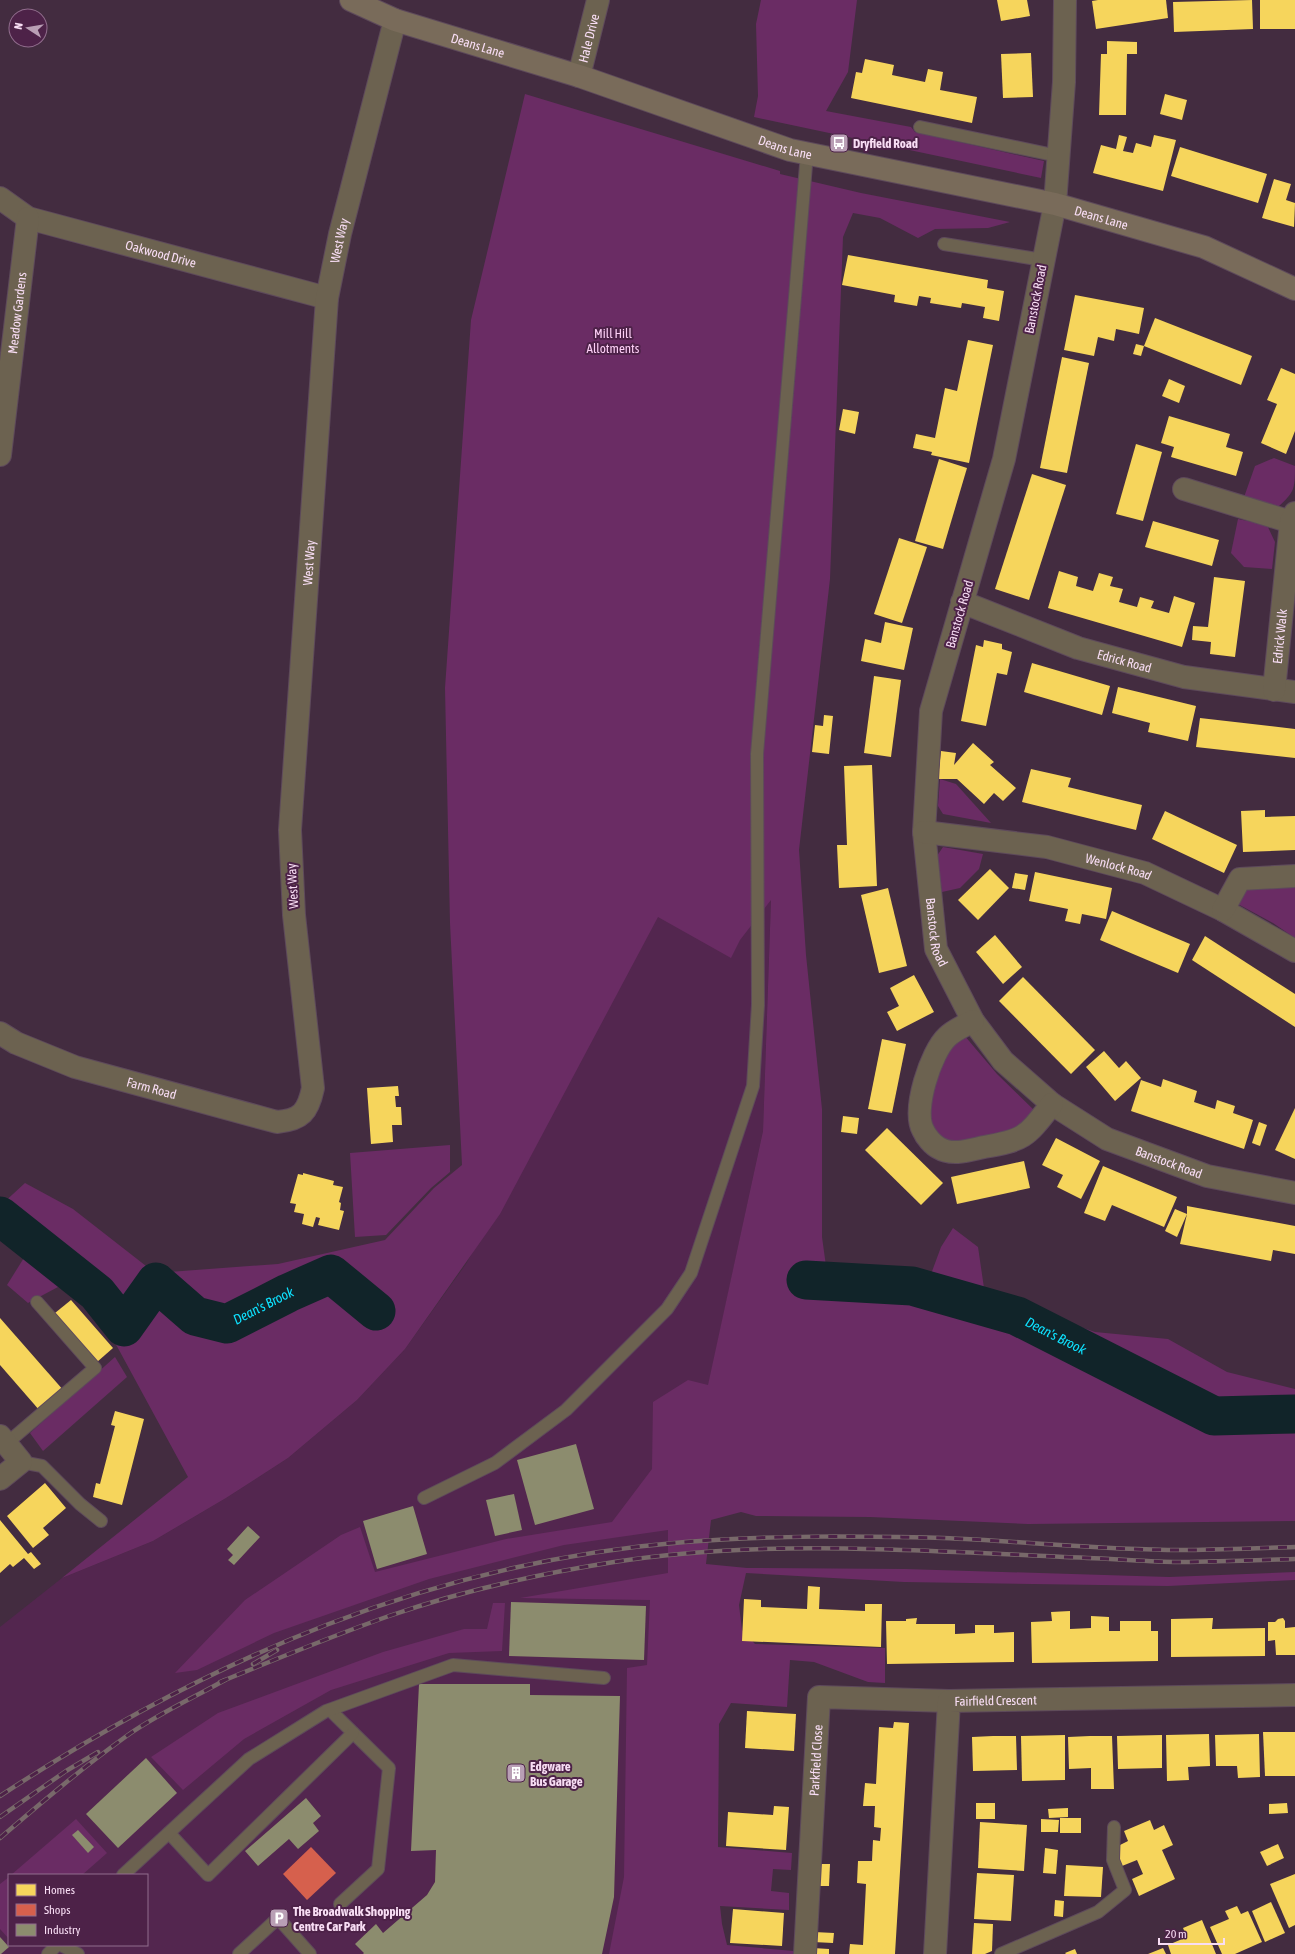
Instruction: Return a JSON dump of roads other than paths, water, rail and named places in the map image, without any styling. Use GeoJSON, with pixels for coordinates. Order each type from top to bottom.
{"type":"FeatureCollection","features":[{"type":"Feature","properties":{"kind":"main road","name":"Deans Lane"},"geometry":{"type":"LineString","coordinates":[[351,0],[395,20],[579,76],[790,150],[1054,204],[1204,247],[1295,289]]}},
{"type":"Feature","properties":{"kind":"street","name":"Hale Drive"},"geometry":{"type":"LineString","coordinates":[[579,76],[598,0]]}},
{"type":"Feature","properties":{"kind":"street"},"geometry":{"type":"LineString","coordinates":[[1054,204],[1064,82],[1065,0]]}},
{"type":"Feature","properties":{"kind":"street","name":"West Way"},"geometry":{"type":"LineString","coordinates":[[305,1110],[311,1101],[313,1088],[294,915],[290,830],[327,298],[340,234],[395,20]]}},
{"type":"Feature","properties":{"kind":"street","name":"Oakwood Drive"},"geometry":{"type":"LineString","coordinates":[[0,198],[28,218],[327,298]]}},
{"type":"Feature","properties":{"kind":"street","name":"Banstock Road"},"geometry":{"type":"LineString","coordinates":[[1054,204],[1004,459],[931,711],[924,832],[936,949],[973,1021],[1004,1061],[1052,1104],[1107,1139],[1207,1176],[1295,1193]]}},
{"type":"Feature","properties":{"kind":"street","name":"Meadow Gardens"},"geometry":{"type":"LineString","coordinates":[[0,455],[28,218]]}},
{"type":"Feature","properties":{"kind":"street"},"geometry":{"type":"LineString","coordinates":[[1184,489],[1293,517]]}},
{"type":"Feature","properties":{"kind":"street","name":"Edrick Walk"},"geometry":{"type":"LineString","coordinates":[[1274,690],[1293,517]]}},
{"type":"Feature","properties":{"kind":"street","name":"Edrick Road"},"geometry":{"type":"LineString","coordinates":[[962,602],[1078,648],[1184,676],[1295,692]]}},
{"type":"Feature","properties":{"kind":"street","name":"Wenlock Road"},"geometry":{"type":"LineString","coordinates":[[924,832],[1048,847],[1145,873],[1223,910],[1295,951]]}},
{"type":"Feature","properties":{"kind":"street"},"geometry":{"type":"LineString","coordinates":[[1223,910],[1240,879],[1295,876]]}},
{"type":"Feature","properties":{"kind":"street"},"geometry":{"type":"LineString","coordinates":[[973,1021],[948,1036],[940,1044],[928,1069],[921,1102],[920,1117],[922,1129],[930,1140],[939,1148],[948,1151],[961,1152],[1017,1140],[1027,1134],[1052,1104]]}},
{"type":"Feature","properties":{"kind":"street","name":"Farm Road"},"geometry":{"type":"LineString","coordinates":[[0,1033],[16,1043],[75,1067],[277,1122],[293,1121],[305,1110]]}},
{"type":"Feature","properties":{"kind":"street"},"geometry":{"type":"LineString","coordinates":[[0,1480],[21,1462],[2,1440]]}},
{"type":"Feature","properties":{"kind":"street","name":"Fairfield Crescent"},"geometry":{"type":"LineString","coordinates":[[934,1954],[949,1701],[1295,1695]]}},
{"type":"Feature","properties":{"kind":"street","name":"Parkfield Close"},"geometry":{"type":"LineString","coordinates":[[805,1954],[819,1697],[949,1701]]}},
{"type":"Feature","properties":{"kind":"lane"},"geometry":{"type":"LineString","coordinates":[[920,127],[1058,156]]}},
{"type":"Feature","properties":{"kind":"lane"},"geometry":{"type":"LineString","coordinates":[[424,1498],[495,1463],[566,1410],[667,1309],[691,1273],[753,1086],[758,1005],[757,754],[807,153]]}},
{"type":"Feature","properties":{"kind":"lane"},"geometry":{"type":"LineString","coordinates":[[944,244],[1042,260]]}},
{"type":"Feature","properties":{"kind":"lane"},"geometry":{"type":"LineString","coordinates":[[2,1440],[95,1368],[36,1302]]}},
{"type":"Feature","properties":{"kind":"lane"},"geometry":{"type":"LineString","coordinates":[[21,1462],[42,1466],[80,1504],[102,1521]]}},
{"type":"Feature","properties":{"kind":"lane"},"geometry":{"type":"LineString","coordinates":[[124,1874],[249,1759],[330,1710],[452,1666],[604,1678]]}},
{"type":"Feature","properties":{"kind":"lane"},"geometry":{"type":"LineString","coordinates":[[330,1710],[389,1768],[378,1869],[340,1904]]}},
{"type":"Feature","properties":{"kind":"lane"},"geometry":{"type":"LineString","coordinates":[[169,1833],[208,1875],[353,1733]]}},
{"type":"Feature","properties":{"kind":"lane"},"geometry":{"type":"LineString","coordinates":[[1001,1954],[1098,1912],[1125,1890],[1113,1860],[1114,1827]]}},
{"type":"Feature","properties":{"kind":"lane"},"geometry":{"type":"LineString","coordinates":[[239,1954],[278,1918],[310,1954]]}},
{"type":"Feature","properties":{"kind":"lane"},"geometry":{"type":"LineString","coordinates":[[48,1954],[56,1946]]}},
{"type":"Feature","properties":{"kind":"lane"},"geometry":{"type":"LineString","coordinates":[[63,1946],[78,1954]]}},
{"type":"Feature","properties":{"kind":"waterway","name":"Dean's Brook"},"geometry":{"type":"LineString","coordinates":[[0,1216],[97,1293],[124,1327],[156,1282],[195,1316],[227,1324],[288,1293],[331,1274],[376,1311]]}},
{"type":"Feature","properties":{"kind":"waterway","name":"Dean's Brook"},"geometry":{"type":"LineString","coordinates":[[806,1280],[912,1286],[1017,1316],[1214,1416],[1295,1414]]}},
{"type":"Feature","properties":{"kind":"railway"},"geometry":{"type":"LineString","coordinates":[[0,1796],[79,1746],[160,1701],[243,1660],[327,1625],[413,1595],[501,1571],[592,1553],[685,1542],[750,1538],[814,1537],[943,1538],[1151,1550],[1209,1550],[1295,1547]]}},
{"type":"Feature","properties":{"kind":"railway"},"geometry":{"type":"LineString","coordinates":[[220,1682],[283,1656],[389,1616],[472,1591],[557,1572],[614,1562],[670,1555],[782,1548],[839,1548],[895,1549],[1174,1562],[1295,1559]]}},
{"type":"Feature","properties":{"kind":"railway"},"geometry":{"type":"LineString","coordinates":[[253,1664],[277,1650]]}},
{"type":"Feature","properties":{"kind":"railway"},"geometry":{"type":"LineString","coordinates":[[0,1838],[79,1772],[139,1727],[225,1680]]}},
{"type":"Feature","properties":{"kind":"railway"},"geometry":{"type":"LineString","coordinates":[[0,1817],[66,1771],[98,1752]]}},
{"type":"Feature","properties":{"kind":"place","name":"Dryfield Road"},"geometry":{"type":"Point","coordinates":[839,143]}},
{"type":"Feature","properties":{"kind":"place","name":"Edgware Bus Garage"},"geometry":{"type":"Point","coordinates":[516,1773]}},
{"type":"Feature","properties":{"kind":"place","name":"The Broadwalk Shopping Centre Car Park"},"geometry":{"type":"Point","coordinates":[279,1918]}},
{"type":"Feature","properties":{"kind":"park label","name":"Mill Hill Allotments"},"geometry":{"type":"Point","coordinates":[613,340]}}]}
